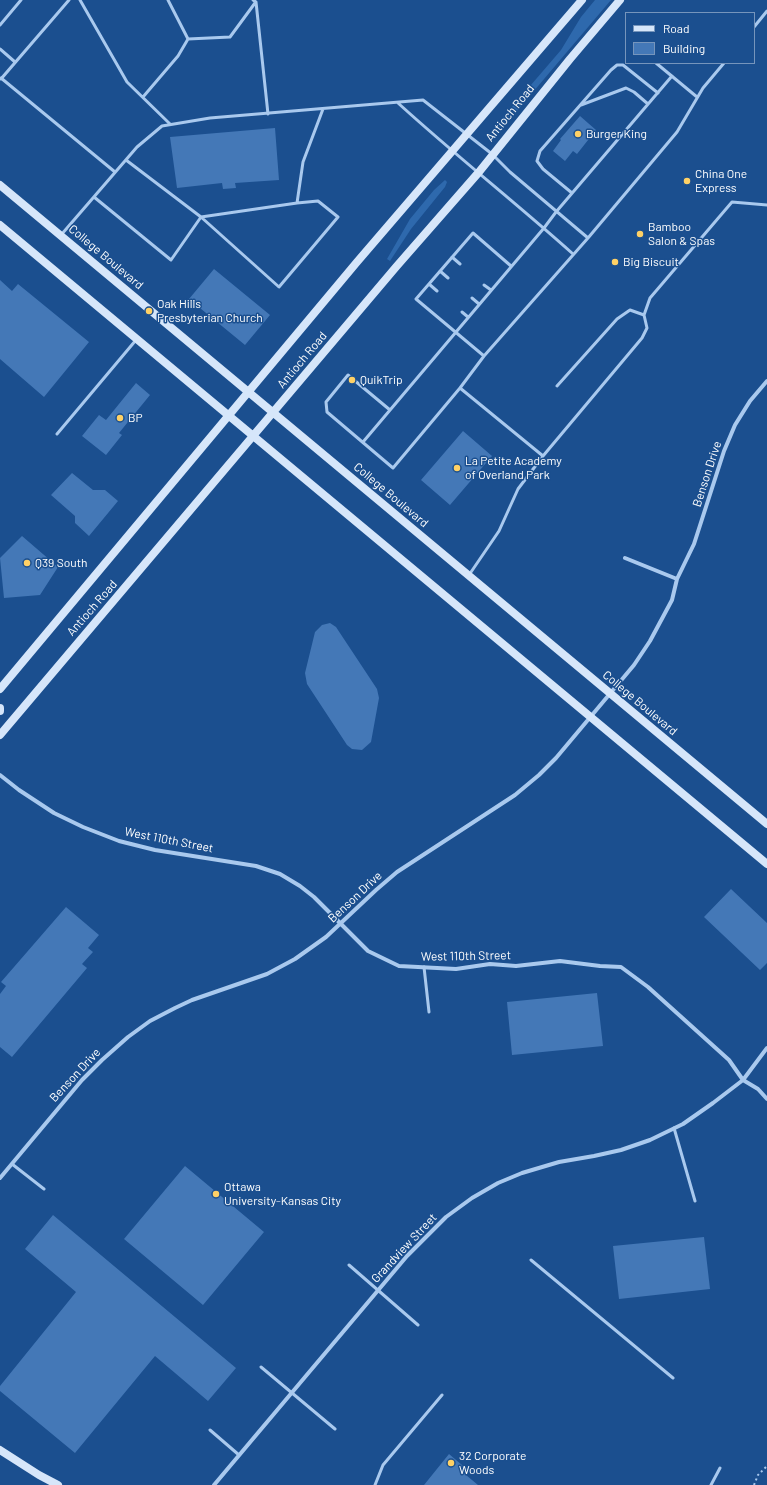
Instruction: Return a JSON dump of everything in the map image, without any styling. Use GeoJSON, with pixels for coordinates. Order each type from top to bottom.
{"type":"FeatureCollection","features":[{"type":"Feature","properties":{"kind":"main road","name":"Antioch Road"},"geometry":{"type":"LineString","coordinates":[[0,689],[357,262],[582,0]]}},
{"type":"Feature","properties":{"kind":"main road","name":"Antioch Road"},"geometry":{"type":"LineString","coordinates":[[0,735],[396,267],[479,172],[492,154],[620,0]]}},
{"type":"Feature","properties":{"kind":"main road","name":"College Boulevard"},"geometry":{"type":"LineString","coordinates":[[0,185],[767,824]]}},
{"type":"Feature","properties":{"kind":"main road"},"geometry":{"type":"LineString","coordinates":[[0,224],[767,864]]}},
{"type":"Feature","properties":{"kind":"main road"},"geometry":{"type":"LineString","coordinates":[[0,1450],[39,1475],[58,1485]]}},
{"type":"Feature","properties":{"kind":"street","name":"Benson Drive"},"geometry":{"type":"LineString","coordinates":[[0,1178],[82,1080],[128,1037],[150,1021],[175,1008],[192,1000],[267,974],[314,947],[397,872],[515,795],[556,758],[634,665],[650,641],[672,600],[677,579],[694,544],[724,451],[735,425],[750,401],[767,381]]}},
{"type":"Feature","properties":{"kind":"street"},"geometry":{"type":"LineString","coordinates":[[625,558],[677,579]]}},
{"type":"Feature","properties":{"kind":"street","name":"West 110th Street"},"geometry":{"type":"LineString","coordinates":[[0,775],[19,790],[54,813],[83,827],[119,841],[155,850],[244,864],[280,874],[314,896],[368,951],[399,966],[456,969],[490,964],[516,966],[560,961],[621,967],[648,987],[729,1060],[742,1080],[758,1089],[767,1099]]}},
{"type":"Feature","properties":{"kind":"street","name":"Grandview Street"},"geometry":{"type":"LineString","coordinates":[[214,1485],[417,1244],[446,1217],[472,1198],[498,1183],[522,1173],[559,1162],[621,1150],[650,1140],[683,1124],[742,1080],[767,1048]]}},
{"type":"Feature","properties":{"kind":"lane"},"geometry":{"type":"LineString","coordinates":[[0,25],[21,0]]}},
{"type":"Feature","properties":{"kind":"lane"},"geometry":{"type":"LineString","coordinates":[[69,0],[1,79],[115,172]]}},
{"type":"Feature","properties":{"kind":"lane"},"geometry":{"type":"LineString","coordinates":[[80,0],[127,82],[170,124]]}},
{"type":"Feature","properties":{"kind":"lane"},"geometry":{"type":"LineString","coordinates":[[168,0],[188,39]]}},
{"type":"Feature","properties":{"kind":"lane"},"geometry":{"type":"LineString","coordinates":[[188,39],[230,37],[254,1]]}},
{"type":"Feature","properties":{"kind":"lane"},"geometry":{"type":"LineString","coordinates":[[254,1],[268,114]]}},
{"type":"Feature","properties":{"kind":"lane"},"geometry":{"type":"LineString","coordinates":[[755,26],[767,11]]}},
{"type":"Feature","properties":{"kind":"lane"},"geometry":{"type":"LineString","coordinates":[[143,97],[178,56],[188,39]]}},
{"type":"Feature","properties":{"kind":"lane"},"geometry":{"type":"LineString","coordinates":[[0,49],[15,62]]}},
{"type":"Feature","properties":{"kind":"lane"},"geometry":{"type":"LineString","coordinates":[[657,64],[697,97]]}},
{"type":"Feature","properties":{"kind":"lane"},"geometry":{"type":"LineString","coordinates":[[390,410],[348,375],[326,402],[327,412],[393,468],[460,388],[484,356],[588,238],[677,132],[702,88],[723,64]]}},
{"type":"Feature","properties":{"kind":"lane"},"geometry":{"type":"LineString","coordinates":[[572,193],[537,161],[540,151],[617,65],[623,65],[658,93]]}},
{"type":"Feature","properties":{"kind":"lane"},"geometry":{"type":"LineString","coordinates":[[363,442],[672,76]]}},
{"type":"Feature","properties":{"kind":"lane"},"geometry":{"type":"LineString","coordinates":[[580,106],[626,88],[634,92],[648,104]]}},
{"type":"Feature","properties":{"kind":"lane"},"geometry":{"type":"LineString","coordinates":[[61,235],[137,147],[162,126],[210,118],[423,100],[492,154],[510,172],[588,238]]}},
{"type":"Feature","properties":{"kind":"lane"},"geometry":{"type":"LineString","coordinates":[[398,103],[573,254]]}},
{"type":"Feature","properties":{"kind":"lane"},"geometry":{"type":"LineString","coordinates":[[297,203],[303,162],[322,109]]}},
{"type":"Feature","properties":{"kind":"lane"},"geometry":{"type":"LineString","coordinates":[[94,197],[171,260],[202,217],[318,201],[338,217],[279,287],[202,217],[126,160]]}},
{"type":"Feature","properties":{"kind":"lane"},"geometry":{"type":"LineString","coordinates":[[469,575],[499,531],[518,489],[542,456],[642,338],[647,328],[644,315],[650,298],[732,202],[767,205]]}},
{"type":"Feature","properties":{"kind":"lane"},"geometry":{"type":"LineString","coordinates":[[484,356],[416,299],[473,233],[511,266]]}},
{"type":"Feature","properties":{"kind":"lane"},"geometry":{"type":"LineString","coordinates":[[452,257],[460,264]]}},
{"type":"Feature","properties":{"kind":"lane"},"geometry":{"type":"LineString","coordinates":[[440,271],[448,278]]}},
{"type":"Feature","properties":{"kind":"lane"},"geometry":{"type":"LineString","coordinates":[[429,284],[438,291]]}},
{"type":"Feature","properties":{"kind":"lane"},"geometry":{"type":"LineString","coordinates":[[484,284],[490,290]]}},
{"type":"Feature","properties":{"kind":"lane"},"geometry":{"type":"LineString","coordinates":[[472,298],[479,304]]}},
{"type":"Feature","properties":{"kind":"lane"},"geometry":{"type":"LineString","coordinates":[[557,386],[617,319],[630,310],[644,315]]}},
{"type":"Feature","properties":{"kind":"lane"},"geometry":{"type":"LineString","coordinates":[[462,312],[468,317]]}},
{"type":"Feature","properties":{"kind":"lane"},"geometry":{"type":"LineString","coordinates":[[57,434],[137,339]]}},
{"type":"Feature","properties":{"kind":"lane"},"geometry":{"type":"LineString","coordinates":[[460,388],[542,456]]}},
{"type":"Feature","properties":{"kind":"lane"},"geometry":{"type":"LineString","coordinates":[[424,967],[429,1012]]}},
{"type":"Feature","properties":{"kind":"lane"},"geometry":{"type":"LineString","coordinates":[[674,1128],[695,1201]]}},
{"type":"Feature","properties":{"kind":"lane"},"geometry":{"type":"LineString","coordinates":[[12,1164],[44,1189]]}},
{"type":"Feature","properties":{"kind":"lane"},"geometry":{"type":"LineString","coordinates":[[531,1260],[673,1378]]}},
{"type":"Feature","properties":{"kind":"lane"},"geometry":{"type":"LineString","coordinates":[[349,1265],[418,1325]]}},
{"type":"Feature","properties":{"kind":"lane"},"geometry":{"type":"LineString","coordinates":[[261,1367],[335,1429]]}},
{"type":"Feature","properties":{"kind":"lane"},"geometry":{"type":"LineString","coordinates":[[375,1485],[383,1464],[442,1395]]}},
{"type":"Feature","properties":{"kind":"lane"},"geometry":{"type":"LineString","coordinates":[[210,1430],[239,1455]]}},
{"type":"Feature","properties":{"kind":"lane"},"geometry":{"type":"LineString","coordinates":[[711,1485],[720,1468]]}},
{"type":"Feature","properties":{"kind":"path"},"geometry":{"type":"LineString","coordinates":[[754,1485],[758,1475],[767,1466]]}},
{"type":"Feature","properties":{"kind":"shaded area"},"geometry":{"type":"Polygon","coordinates":[[[595,0],[611,0],[511,118],[500,130],[496,128],[500,121],[561,50],[581,17],[595,0]]]}},
{"type":"Feature","properties":{"kind":"shaded area"},"geometry":{"type":"Polygon","coordinates":[[[445,180],[447,182],[445,187],[411,229],[390,261],[387,259],[410,219],[434,190],[445,180]]]}},
{"type":"Feature","properties":{"kind":"building","name":"Burger King"},"geometry":{"type":"Polygon","coordinates":[[[580,116],[596,130],[577,154],[573,151],[565,161],[553,151],[561,140],[560,139],[580,116]]]}},
{"type":"Feature","properties":{"kind":"building"},"geometry":{"type":"Polygon","coordinates":[[[275,128],[279,180],[235,183],[236,188],[223,189],[222,183],[177,188],[170,137],[275,128]]]}},
{"type":"Feature","properties":{"kind":"building"},"geometry":{"type":"Polygon","coordinates":[[[214,269],[270,315],[245,345],[189,299],[214,269]]]}},
{"type":"Feature","properties":{"kind":"building"},"geometry":{"type":"Polygon","coordinates":[[[0,280],[12,291],[18,284],[89,342],[44,397],[0,359],[0,280]]]}},
{"type":"Feature","properties":{"kind":"building","name":"BP"},"geometry":{"type":"Polygon","coordinates":[[[136,383],[150,395],[119,433],[122,435],[106,455],[82,436],[99,415],[106,420],[136,383]]]}},
{"type":"Feature","properties":{"kind":"building","name":"La Petite Academy of Overland Park"},"geometry":{"type":"Polygon","coordinates":[[[463,431],[492,456],[450,505],[421,480],[463,431]]]}},
{"type":"Feature","properties":{"kind":"building"},"geometry":{"type":"Polygon","coordinates":[[[72,473],[93,490],[105,490],[118,501],[89,536],[75,523],[75,516],[51,495],[72,473]]]}},
{"type":"Feature","properties":{"kind":"building","name":"Q39 South"},"geometry":{"type":"Polygon","coordinates":[[[22,536],[58,567],[40,595],[4,598],[0,558],[22,536]]]}},
{"type":"Feature","properties":{"kind":"building"},"geometry":{"type":"Polygon","coordinates":[[[330,623],[336,627],[377,689],[379,698],[371,742],[362,750],[352,749],[347,745],[307,684],[305,673],[315,632],[322,625],[330,623]]]}},
{"type":"Feature","properties":{"kind":"building"},"geometry":{"type":"Polygon","coordinates":[[[731,889],[767,923],[767,963],[760,970],[704,917],[731,889]]]}},
{"type":"Feature","properties":{"kind":"building"},"geometry":{"type":"Polygon","coordinates":[[[66,907],[99,935],[88,948],[93,952],[82,964],[87,968],[12,1057],[0,1047],[0,994],[6,986],[1,982],[66,907]]]}},
{"type":"Feature","properties":{"kind":"building"},"geometry":{"type":"Polygon","coordinates":[[[597,993],[603,1046],[512,1055],[507,1002],[597,993]]]}},
{"type":"Feature","properties":{"kind":"building"},"geometry":{"type":"Polygon","coordinates":[[[185,1166],[264,1232],[203,1305],[124,1239],[185,1166]]]}},
{"type":"Feature","properties":{"kind":"building"},"geometry":{"type":"Polygon","coordinates":[[[53,1215],[236,1368],[208,1401],[155,1356],[75,1453],[0,1391],[0,1386],[76,1292],[25,1249],[53,1215]]]}},
{"type":"Feature","properties":{"kind":"building"},"geometry":{"type":"Polygon","coordinates":[[[704,1237],[710,1289],[619,1299],[613,1246],[704,1237]]]}},
{"type":"Feature","properties":{"kind":"building","name":"32 Corporate Woods"},"geometry":{"type":"Polygon","coordinates":[[[449,1454],[469,1471],[466,1475],[478,1485],[424,1485],[449,1454]]]}},
{"type":"Feature","properties":{"kind":"place","name":"Burger King"},"geometry":{"type":"Point","coordinates":[578,134]}},
{"type":"Feature","properties":{"kind":"place","name":"China One Express"},"geometry":{"type":"Point","coordinates":[687,181]}},
{"type":"Feature","properties":{"kind":"place","name":"Bamboo Salon & Spas"},"geometry":{"type":"Point","coordinates":[640,234]}},
{"type":"Feature","properties":{"kind":"place","name":"Big Biscuit"},"geometry":{"type":"Point","coordinates":[615,262]}},
{"type":"Feature","properties":{"kind":"place","name":"Oak Hills Presbyterian Church"},"geometry":{"type":"Point","coordinates":[149,311]}},
{"type":"Feature","properties":{"kind":"place","name":"QuikTrip"},"geometry":{"type":"Point","coordinates":[352,380]}},
{"type":"Feature","properties":{"kind":"place","name":"BP"},"geometry":{"type":"Point","coordinates":[120,418]}},
{"type":"Feature","properties":{"kind":"place","name":"La Petite Academy of Overland Park"},"geometry":{"type":"Point","coordinates":[457,468]}},
{"type":"Feature","properties":{"kind":"place","name":"Q39 South"},"geometry":{"type":"Point","coordinates":[27,563]}},
{"type":"Feature","properties":{"kind":"place","name":"Ottawa University-Kansas City"},"geometry":{"type":"Point","coordinates":[216,1194]}},
{"type":"Feature","properties":{"kind":"place","name":"32 Corporate Woods"},"geometry":{"type":"Point","coordinates":[451,1463]}}]}
